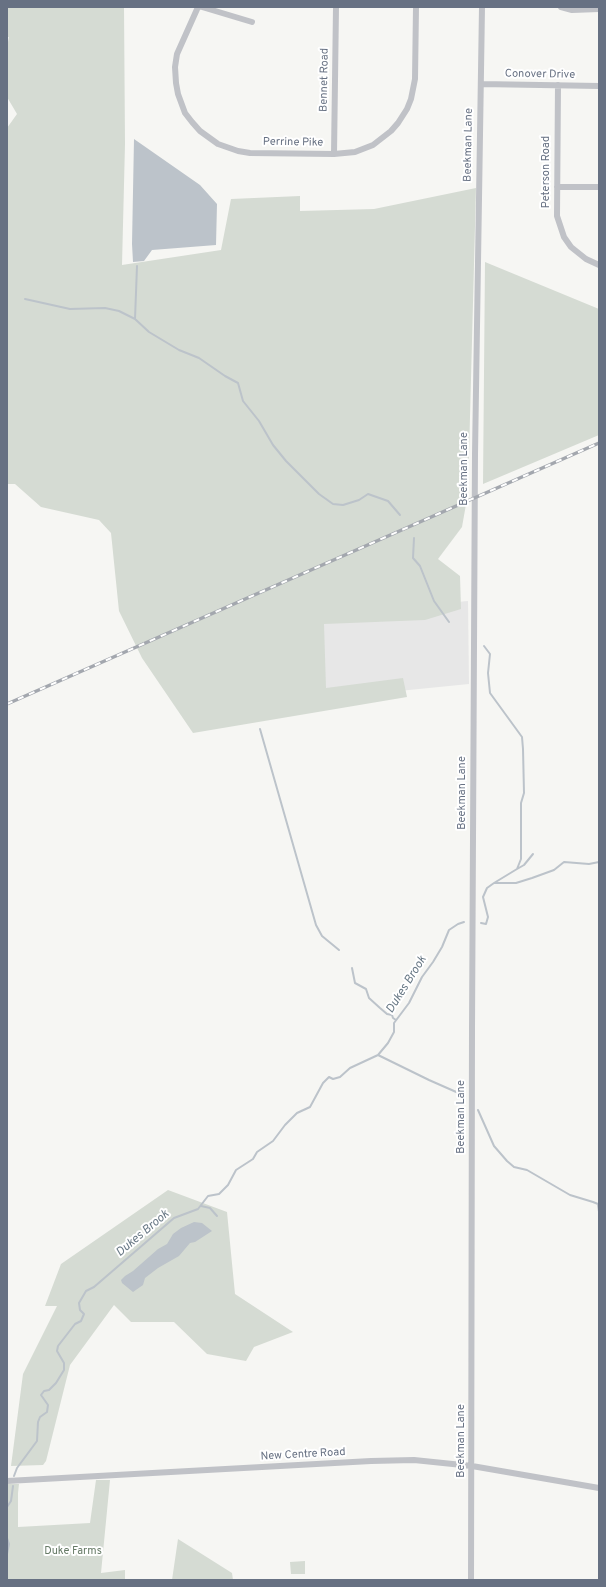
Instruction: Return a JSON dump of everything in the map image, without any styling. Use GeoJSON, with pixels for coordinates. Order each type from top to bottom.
{"type":"FeatureCollection","features":[{"type":"Feature","properties":{"kind":"street","name":"Perrine Pike"},"geometry":{"type":"LineString","coordinates":[[198,7],[178,54],[175,67],[178,94],[185,113],[200,131],[218,144],[238,151],[250,153],[334,154],[355,152],[373,144],[391,131],[407,108],[415,79],[416,7]]}},
{"type":"Feature","properties":{"kind":"street"},"geometry":{"type":"LineString","coordinates":[[202,7],[252,22]]}},
{"type":"Feature","properties":{"kind":"street","name":"Bennet Road"},"geometry":{"type":"LineString","coordinates":[[334,154],[336,7]]}},
{"type":"Feature","properties":{"kind":"street","name":"Beekman Lane"},"geometry":{"type":"LineString","coordinates":[[472,1580],[472,1021],[475,454],[482,7]]}},
{"type":"Feature","properties":{"kind":"street"},"geometry":{"type":"LineString","coordinates":[[561,7],[572,10],[599,9]]}},
{"type":"Feature","properties":{"kind":"street","name":"Conover Drive"},"geometry":{"type":"LineString","coordinates":[[480,84],[599,86]]}},
{"type":"Feature","properties":{"kind":"street","name":"Peterson Road"},"geometry":{"type":"LineString","coordinates":[[558,86],[557,216],[564,236],[578,253],[586,259],[599,265]]}},
{"type":"Feature","properties":{"kind":"street"},"geometry":{"type":"LineString","coordinates":[[557,187],[599,187]]}},
{"type":"Feature","properties":{"kind":"street","name":"New Centre Road"},"geometry":{"type":"LineString","coordinates":[[7,1481],[378,1460],[414,1460],[472,1466],[599,1488]]}},
{"type":"Feature","properties":{"kind":"shaded area"},"geometry":{"type":"Polygon","coordinates":[[[134,139],[200,185],[217,204],[216,245],[152,250],[144,261],[133,262],[134,139]]]}},
{"type":"Feature","properties":{"kind":"shaded area"},"geometry":{"type":"Polygon","coordinates":[[[468,601],[469,684],[319,699],[313,615],[468,601]]]}},
{"type":"Feature","properties":{"kind":"shaded area"},"geometry":{"type":"Polygon","coordinates":[[[194,1222],[202,1223],[212,1231],[195,1242],[190,1243],[179,1256],[158,1268],[145,1278],[143,1285],[133,1292],[122,1283],[121,1280],[125,1276],[158,1249],[167,1244],[173,1234],[181,1228],[194,1222]]]}},
{"type":"Feature","properties":{"kind":"green space"},"geometry":{"type":"Polygon","coordinates":[[[7,7],[124,7],[125,144],[122,265],[221,250],[231,199],[300,196],[300,211],[374,209],[476,188],[468,493],[462,527],[438,559],[460,576],[461,609],[425,620],[324,624],[326,688],[403,678],[407,697],[193,733],[142,658],[119,611],[111,533],[99,520],[41,507],[15,484],[7,484],[7,128],[17,114],[7,97],[7,47],[9,37],[7,37],[7,7]]]}},
{"type":"Feature","properties":{"kind":"green space"},"geometry":{"type":"Polygon","coordinates":[[[485,262],[599,309],[599,435],[483,484],[485,262]]]}},
{"type":"Feature","properties":{"kind":"green space"},"geometry":{"type":"Polygon","coordinates":[[[168,1190],[227,1212],[235,1294],[293,1332],[254,1347],[246,1361],[207,1354],[174,1322],[131,1322],[114,1305],[70,1365],[46,1461],[43,1465],[11,1466],[23,1374],[57,1306],[45,1306],[61,1264],[168,1190]]]}},
{"type":"Feature","properties":{"kind":"green space","name":"Duke Farms"},"geometry":{"type":"Polygon","coordinates":[[[96,1480],[110,1480],[101,1573],[125,1570],[125,1580],[7,1580],[7,1484],[19,1484],[18,1527],[90,1523],[96,1480]]]}},
{"type":"Feature","properties":{"kind":"green space"},"geometry":{"type":"Polygon","coordinates":[[[178,1539],[232,1573],[233,1580],[172,1580],[178,1539]]]}},
{"type":"Feature","properties":{"kind":"green space"},"geometry":{"type":"Polygon","coordinates":[[[305,1561],[305,1574],[291,1574],[290,1562],[305,1561]]]}},
{"type":"Feature","properties":{"kind":"waterway"},"geometry":{"type":"LineString","coordinates":[[135,319],[137,266]]}},
{"type":"Feature","properties":{"kind":"waterway"},"geometry":{"type":"LineString","coordinates":[[25,299],[70,309],[105,308],[119,311],[135,319],[149,332],[179,350],[199,358],[238,383],[243,401],[259,421],[273,445],[286,461],[319,494],[333,504],[343,505],[359,500],[368,494],[388,501],[400,515]]}},
{"type":"Feature","properties":{"kind":"waterway"},"geometry":{"type":"LineString","coordinates":[[414,538],[413,558],[420,566],[434,601],[449,622]]}},
{"type":"Feature","properties":{"kind":"waterway"},"geometry":{"type":"LineString","coordinates":[[484,646],[490,654],[488,673],[490,693],[522,737],[523,749],[524,793],[521,803],[521,859],[517,869],[494,883]]}},
{"type":"Feature","properties":{"kind":"waterway"},"geometry":{"type":"LineString","coordinates":[[260,729],[316,925],[322,936],[339,950]]}},
{"type":"Feature","properties":{"kind":"waterway"},"geometry":{"type":"LineString","coordinates":[[517,869],[524,865],[533,854]]}},
{"type":"Feature","properties":{"kind":"waterway","name":"Dukes Brook"},"geometry":{"type":"LineString","coordinates":[[481,923],[486,924],[488,917],[483,897],[487,888],[494,883],[516,883],[554,870],[564,862],[589,864],[599,862]]}},
{"type":"Feature","properties":{"kind":"waterway","name":"Dukes Brook"},"geometry":{"type":"LineString","coordinates":[[14,1476],[17,1468],[37,1441],[38,1422],[40,1417],[47,1412],[48,1405],[41,1395],[44,1391],[49,1390],[56,1383],[64,1370],[64,1363],[57,1351],[58,1346],[75,1324],[81,1321],[84,1314],[80,1310],[79,1303],[86,1291],[94,1287],[174,1218],[198,1209],[208,1196],[219,1194],[228,1185],[236,1170],[253,1159],[257,1152],[273,1141],[285,1125],[297,1113],[310,1107],[323,1083],[329,1077],[333,1079],[340,1077],[350,1068],[378,1055],[388,1043],[394,1032],[394,1023],[409,1003],[422,977],[442,947],[449,930],[464,922]]}},
{"type":"Feature","properties":{"kind":"waterway"},"geometry":{"type":"LineString","coordinates":[[352,968],[355,983],[366,989],[369,998],[387,1014],[392,1015],[396,1020]]}},
{"type":"Feature","properties":{"kind":"waterway"},"geometry":{"type":"LineString","coordinates":[[378,1055],[463,1095]]}},
{"type":"Feature","properties":{"kind":"waterway"},"geometry":{"type":"LineString","coordinates":[[478,1110],[494,1146],[514,1167],[527,1170],[570,1195],[598,1204],[599,1212]]}},
{"type":"Feature","properties":{"kind":"waterway"},"geometry":{"type":"LineString","coordinates":[[201,1206],[210,1208],[217,1216]]}},
{"type":"Feature","properties":{"kind":"waterway","name":"Dukes Brook"},"geometry":{"type":"LineString","coordinates":[[7,1507],[11,1501],[13,1486]]}},
{"type":"Feature","properties":{"kind":"waterway","name":"Dukes Brook"},"geometry":{"type":"LineString","coordinates":[[7,1538],[9,1544],[7,1554]]}},
{"type":"Feature","properties":{"kind":"railway"},"geometry":{"type":"LineString","coordinates":[[7,704],[599,443]]}}]}
